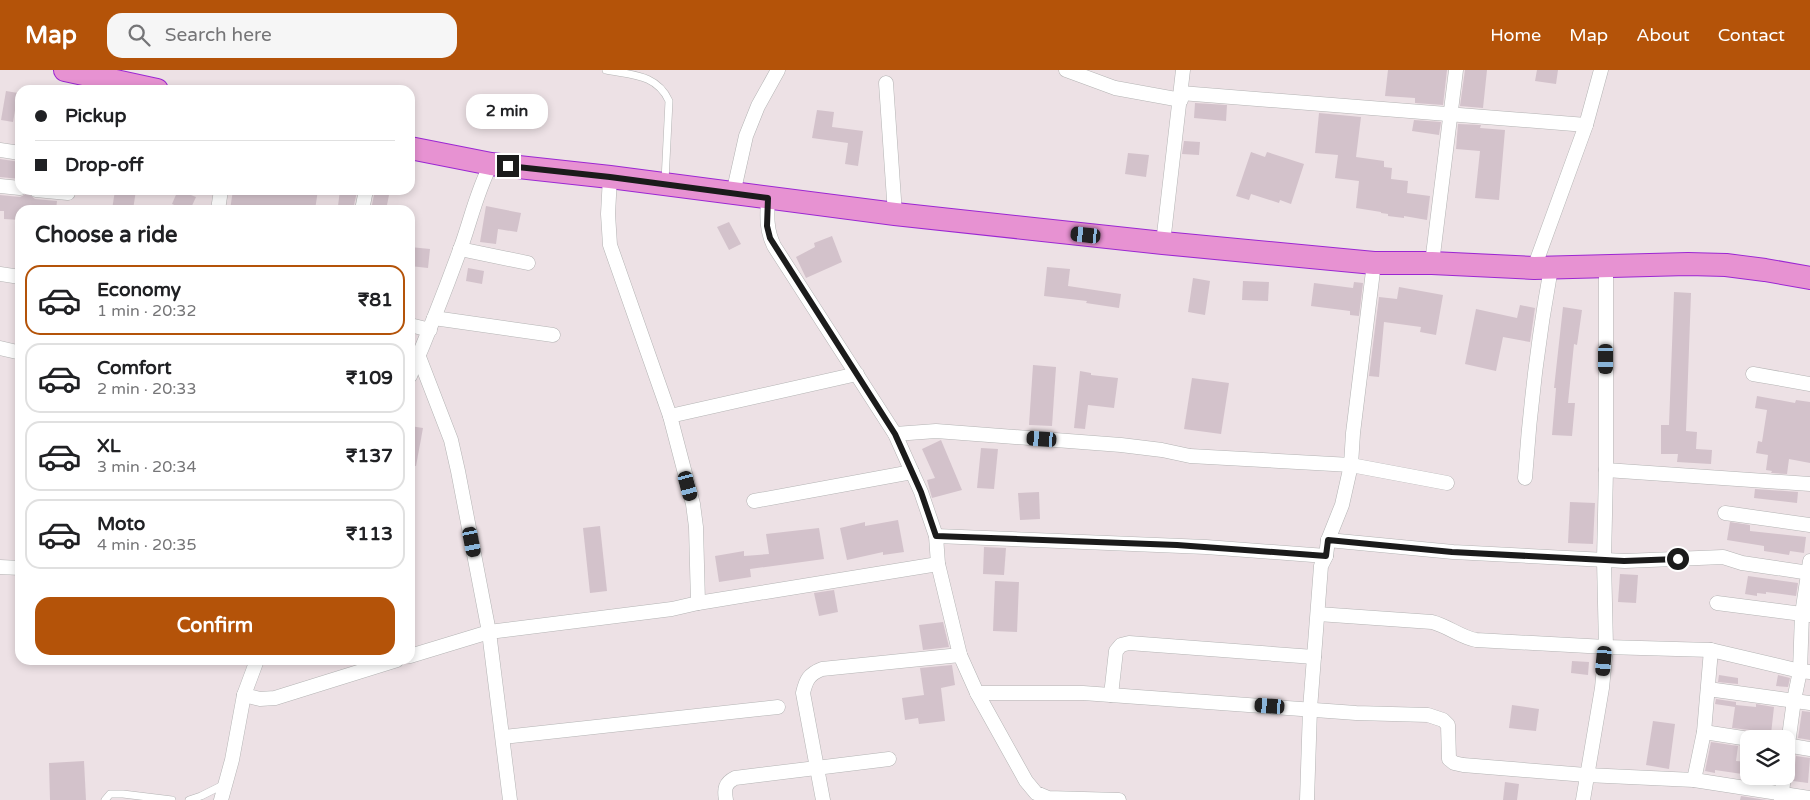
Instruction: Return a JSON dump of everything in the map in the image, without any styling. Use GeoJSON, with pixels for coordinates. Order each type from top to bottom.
{"type":"FeatureCollection","features":[{"type":"Feature","properties":{"kind":"highway"},"geometry":{"type":"LineString","coordinates":[[65,70],[134,85]]}},
{"type":"Feature","properties":{"kind":"highway"},"geometry":{"type":"LineString","coordinates":[[415,149],[490,164],[610,177],[895,214],[1163,243],[1374,263],[1432,263],[1543,268],[1688,264],[1726,265],[1810,278]]}},
{"type":"Feature","properties":{"kind":"street"},"geometry":{"type":"LineString","coordinates":[[734,194],[746,136],[758,106],[778,70]]}},
{"type":"Feature","properties":{"kind":"street"},"geometry":{"type":"LineString","coordinates":[[1066,70],[1115,88],[1181,97],[1586,125]]}},
{"type":"Feature","properties":{"kind":"street"},"geometry":{"type":"LineString","coordinates":[[1163,243],[1183,70]]}},
{"type":"Feature","properties":{"kind":"street"},"geometry":{"type":"LineString","coordinates":[[1432,263],[1456,70]]}},
{"type":"Feature","properties":{"kind":"street"},"geometry":{"type":"LineString","coordinates":[[1525,478],[1530,410],[1539,334],[1543,268],[1601,70]]}},
{"type":"Feature","properties":{"kind":"street"},"geometry":{"type":"LineString","coordinates":[[886,83],[895,214]]}},
{"type":"Feature","properties":{"kind":"street"},"geometry":{"type":"LineString","coordinates":[[0,150],[15,152]]}},
{"type":"Feature","properties":{"kind":"street"},"geometry":{"type":"LineString","coordinates":[[415,365],[460,249],[481,184],[490,164]]}},
{"type":"Feature","properties":{"kind":"street"},"geometry":{"type":"LineString","coordinates":[[610,177],[608,214],[610,246],[670,416],[693,504],[696,527],[698,603]]}},
{"type":"Feature","properties":{"kind":"street"},"geometry":{"type":"LineString","coordinates":[[0,186],[15,188]]}},
{"type":"Feature","properties":{"kind":"street"},"geometry":{"type":"LineString","coordinates":[[768,198],[767,226],[770,238],[895,434],[912,472],[936,536],[938,564],[960,655],[977,693],[1026,781],[1036,793],[1048,798],[1119,800]]}},
{"type":"Feature","properties":{"kind":"street"},"geometry":{"type":"LineString","coordinates":[[460,249],[528,263]]}},
{"type":"Feature","properties":{"kind":"street"},"geometry":{"type":"LineString","coordinates":[[1307,800],[1310,709],[1321,566],[1326,556],[1328,540],[1342,505],[1351,465],[1353,434],[1374,263]]}},
{"type":"Feature","properties":{"kind":"street"},"geometry":{"type":"LineString","coordinates":[[1582,800],[1602,688],[1606,647],[1604,560],[1606,266]]}},
{"type":"Feature","properties":{"kind":"street"},"geometry":{"type":"LineString","coordinates":[[0,274],[15,276]]}},
{"type":"Feature","properties":{"kind":"street"},"geometry":{"type":"LineString","coordinates":[[415,326],[432,324],[553,335]]}},
{"type":"Feature","properties":{"kind":"street"},"geometry":{"type":"LineString","coordinates":[[0,348],[15,352]]}},
{"type":"Feature","properties":{"kind":"street"},"geometry":{"type":"LineString","coordinates":[[419,357],[451,440],[489,632],[510,800]]}},
{"type":"Feature","properties":{"kind":"street"},"geometry":{"type":"LineString","coordinates":[[670,416],[857,374]]}},
{"type":"Feature","properties":{"kind":"street"},"geometry":{"type":"LineString","coordinates":[[1753,374],[1810,384]]}},
{"type":"Feature","properties":{"kind":"street"},"geometry":{"type":"LineString","coordinates":[[895,434],[945,432],[1162,450],[1190,456],[1351,465],[1447,483]]}},
{"type":"Feature","properties":{"kind":"street"},"geometry":{"type":"LineString","coordinates":[[1606,470],[1810,484]]}},
{"type":"Feature","properties":{"kind":"street"},"geometry":{"type":"LineString","coordinates":[[754,501],[912,472]]}},
{"type":"Feature","properties":{"kind":"street"},"geometry":{"type":"LineString","coordinates":[[1725,513],[1810,525]]}},
{"type":"Feature","properties":{"kind":"street"},"geometry":{"type":"LineString","coordinates":[[936,536],[1189,546],[1326,556]]}},
{"type":"Feature","properties":{"kind":"street"},"geometry":{"type":"LineString","coordinates":[[1328,540],[1452,552],[1604,560],[1643,561],[1723,557],[1742,563],[1810,569],[1806,615],[1805,672],[1794,700],[1790,730]]}},
{"type":"Feature","properties":{"kind":"street"},"geometry":{"type":"LineString","coordinates":[[415,654],[489,632],[672,609],[698,603],[938,564]]}},
{"type":"Feature","properties":{"kind":"street"},"geometry":{"type":"LineString","coordinates":[[0,567],[15,568]]}},
{"type":"Feature","properties":{"kind":"street"},"geometry":{"type":"LineString","coordinates":[[1717,603],[1806,615]]}},
{"type":"Feature","properties":{"kind":"street"},"geometry":{"type":"LineString","coordinates":[[1318,614],[1432,622],[1442,624],[1465,638],[1476,640],[1711,650],[1805,672]]}},
{"type":"Feature","properties":{"kind":"street"},"geometry":{"type":"LineString","coordinates":[[1111,695],[1116,651],[1122,644],[1314,657]]}},
{"type":"Feature","properties":{"kind":"street"},"geometry":{"type":"LineString","coordinates":[[1694,780],[1704,732],[1711,650]]}},
{"type":"Feature","properties":{"kind":"street"},"geometry":{"type":"LineString","coordinates":[[823,800],[804,694],[805,681],[812,673],[822,669],[960,655]]}},
{"type":"Feature","properties":{"kind":"street"},"geometry":{"type":"LineString","coordinates":[[221,800],[234,752],[244,696],[255,665]]}},
{"type":"Feature","properties":{"kind":"street"},"geometry":{"type":"LineString","coordinates":[[244,696],[260,699],[275,698],[381,665]]}},
{"type":"Feature","properties":{"kind":"street"},"geometry":{"type":"LineString","coordinates":[[1708,689],[1810,703]]}},
{"type":"Feature","properties":{"kind":"street"},"geometry":{"type":"LineString","coordinates":[[977,693],[1083,693],[1436,717],[1448,725],[1449,759],[1454,763],[1463,765],[1586,775],[1694,780],[1781,797],[1810,798]]}},
{"type":"Feature","properties":{"kind":"street"},"geometry":{"type":"LineString","coordinates":[[503,736],[778,707]]}},
{"type":"Feature","properties":{"kind":"street"},"geometry":{"type":"LineString","coordinates":[[1704,732],[1740,738]]}},
{"type":"Feature","properties":{"kind":"street"},"geometry":{"type":"LineString","coordinates":[[1795,750],[1810,749]]}},
{"type":"Feature","properties":{"kind":"street"},"geometry":{"type":"LineString","coordinates":[[726,800],[724,791],[726,785],[735,778],[889,759]]}},
{"type":"Feature","properties":{"kind":"lane"},"geometry":{"type":"LineString","coordinates":[[606,70],[642,77],[655,82],[664,90],[669,101],[665,184]]}},
{"type":"Feature","properties":{"kind":"lane"},"geometry":{"type":"LineString","coordinates":[[188,800],[226,784]]}},
{"type":"Feature","properties":{"kind":"lane"},"geometry":{"type":"LineString","coordinates":[[105,800],[110,794],[123,794],[172,800]]}},
{"type":"Feature","properties":{"kind":"building"},"geometry":{"type":"Polygon","coordinates":[[[1388,70],[1447,70],[1443,105],[1415,103],[1415,98],[1385,96],[1388,70]]]}},
{"type":"Feature","properties":{"kind":"building"},"geometry":{"type":"Polygon","coordinates":[[[1465,70],[1487,70],[1483,108],[1460,106],[1465,70]]]}},
{"type":"Feature","properties":{"kind":"building"},"geometry":{"type":"Polygon","coordinates":[[[1537,70],[1558,70],[1556,84],[1535,81],[1537,70]]]}},
{"type":"Feature","properties":{"kind":"building"},"geometry":{"type":"Polygon","coordinates":[[[6,91],[15,92],[13,122],[1,120],[6,91]]]}},
{"type":"Feature","properties":{"kind":"building"},"geometry":{"type":"Polygon","coordinates":[[[1195,103],[1227,105],[1226,121],[1194,118],[1195,103]]]}},
{"type":"Feature","properties":{"kind":"building"},"geometry":{"type":"Polygon","coordinates":[[[817,110],[834,112],[832,127],[863,131],[858,166],[845,164],[848,143],[812,138],[817,110]]]}},
{"type":"Feature","properties":{"kind":"building"},"geometry":{"type":"Polygon","coordinates":[[[1319,113],[1361,117],[1356,157],[1384,161],[1384,167],[1392,168],[1391,179],[1408,181],[1407,193],[1430,196],[1427,220],[1404,216],[1404,218],[1388,216],[1388,214],[1381,212],[1356,208],[1359,181],[1335,178],[1338,155],[1315,153],[1319,113]]]}},
{"type":"Feature","properties":{"kind":"building"},"geometry":{"type":"Polygon","coordinates":[[[1414,120],[1441,122],[1439,135],[1412,131],[1414,120]]]}},
{"type":"Feature","properties":{"kind":"building"},"geometry":{"type":"Polygon","coordinates":[[[1458,124],[1481,125],[1480,128],[1505,130],[1499,200],[1475,198],[1480,151],[1456,149],[1458,124]]]}},
{"type":"Feature","properties":{"kind":"building"},"geometry":{"type":"Polygon","coordinates":[[[1184,141],[1200,142],[1199,155],[1182,154],[1184,141]]]}},
{"type":"Feature","properties":{"kind":"building"},"geometry":{"type":"Polygon","coordinates":[[[1251,152],[1265,157],[1267,152],[1304,164],[1291,204],[1280,200],[1279,203],[1251,194],[1249,200],[1236,196],[1251,152]]]}},
{"type":"Feature","properties":{"kind":"building"},"geometry":{"type":"Polygon","coordinates":[[[1128,153],[1149,155],[1146,177],[1125,174],[1128,153]]]}},
{"type":"Feature","properties":{"kind":"building"},"geometry":{"type":"Polygon","coordinates":[[[0,159],[15,161],[15,178],[0,177],[0,159]]]}},
{"type":"Feature","properties":{"kind":"building"},"geometry":{"type":"Polygon","coordinates":[[[0,195],[20,197],[30,195],[35,199],[57,201],[57,205],[15,205],[15,220],[4,219],[4,211],[0,211],[0,195]]]}},
{"type":"Feature","properties":{"kind":"building"},"geometry":{"type":"Polygon","coordinates":[[[114,195],[135,195],[134,205],[113,205],[114,195]]]}},
{"type":"Feature","properties":{"kind":"building"},"geometry":{"type":"Polygon","coordinates":[[[176,195],[196,197],[192,205],[172,204],[176,195]]]}},
{"type":"Feature","properties":{"kind":"building"},"geometry":{"type":"Polygon","coordinates":[[[232,195],[317,195],[316,205],[231,205],[232,195]]]}},
{"type":"Feature","properties":{"kind":"building"},"geometry":{"type":"Polygon","coordinates":[[[339,195],[356,195],[354,205],[338,205],[339,195]]]}},
{"type":"Feature","properties":{"kind":"building"},"geometry":{"type":"Polygon","coordinates":[[[374,195],[389,195],[387,205],[372,205],[374,195]]]}},
{"type":"Feature","properties":{"kind":"building"},"geometry":{"type":"Polygon","coordinates":[[[486,206],[521,213],[517,232],[498,229],[496,244],[480,242],[486,206]]]}},
{"type":"Feature","properties":{"kind":"building"},"geometry":{"type":"Polygon","coordinates":[[[729,222],[741,244],[729,250],[717,227],[729,222]]]}},
{"type":"Feature","properties":{"kind":"building"},"geometry":{"type":"Polygon","coordinates":[[[832,236],[842,262],[806,278],[796,257],[815,247],[814,243],[832,236]]]}},
{"type":"Feature","properties":{"kind":"building"},"geometry":{"type":"Polygon","coordinates":[[[415,248],[430,249],[428,268],[415,267],[415,248]]]}},
{"type":"Feature","properties":{"kind":"building"},"geometry":{"type":"Polygon","coordinates":[[[1047,267],[1070,269],[1068,286],[1121,294],[1119,308],[1086,303],[1087,301],[1044,296],[1047,267]]]}},
{"type":"Feature","properties":{"kind":"building"},"geometry":{"type":"Polygon","coordinates":[[[468,268],[484,271],[482,284],[466,281],[468,268]]]}},
{"type":"Feature","properties":{"kind":"building"},"geometry":{"type":"Polygon","coordinates":[[[1193,278],[1210,281],[1205,315],[1188,312],[1193,278]]]}},
{"type":"Feature","properties":{"kind":"building"},"geometry":{"type":"Polygon","coordinates":[[[1243,281],[1269,282],[1268,301],[1242,300],[1243,281]]]}},
{"type":"Feature","properties":{"kind":"building"},"geometry":{"type":"Polygon","coordinates":[[[1354,282],[1363,283],[1359,316],[1350,315],[1350,311],[1311,306],[1314,283],[1353,288],[1354,282]]]}},
{"type":"Feature","properties":{"kind":"building"},"geometry":{"type":"Polygon","coordinates":[[[1399,287],[1443,295],[1436,335],[1420,332],[1421,327],[1384,322],[1379,377],[1369,376],[1379,297],[1397,299],[1399,287]]]}},
{"type":"Feature","properties":{"kind":"building"},"geometry":{"type":"Polygon","coordinates":[[[1674,292],[1691,293],[1686,431],[1697,432],[1696,449],[1712,450],[1711,464],[1677,462],[1678,454],[1661,454],[1661,425],[1669,425],[1674,292]]]}},
{"type":"Feature","properties":{"kind":"building"},"geometry":{"type":"Polygon","coordinates":[[[1520,305],[1535,308],[1530,342],[1503,337],[1496,371],[1465,364],[1476,309],[1517,318],[1520,305]]]}},
{"type":"Feature","properties":{"kind":"building"},"geometry":{"type":"Polygon","coordinates":[[[1563,307],[1582,310],[1577,345],[1574,344],[1568,403],[1575,403],[1572,436],[1552,435],[1556,388],[1554,388],[1563,307]]]}},
{"type":"Feature","properties":{"kind":"building"},"geometry":{"type":"Polygon","coordinates":[[[1033,365],[1056,367],[1052,426],[1029,425],[1033,365]]]}},
{"type":"Feature","properties":{"kind":"building"},"geometry":{"type":"Polygon","coordinates":[[[1080,371],[1091,373],[1091,375],[1118,378],[1114,408],[1088,405],[1085,429],[1074,428],[1080,371]]]}},
{"type":"Feature","properties":{"kind":"building"},"geometry":{"type":"Polygon","coordinates":[[[1192,378],[1229,383],[1221,434],[1184,429],[1192,378]]]}},
{"type":"Feature","properties":{"kind":"building"},"geometry":{"type":"Polygon","coordinates":[[[1757,396],[1795,403],[1796,400],[1810,402],[1810,463],[1789,459],[1787,474],[1771,473],[1772,471],[1766,470],[1768,455],[1756,453],[1758,441],[1762,442],[1767,410],[1755,408],[1757,396]]]}},
{"type":"Feature","properties":{"kind":"building"},"geometry":{"type":"Polygon","coordinates":[[[415,427],[423,428],[415,466],[415,427]]]}},
{"type":"Feature","properties":{"kind":"building"},"geometry":{"type":"Polygon","coordinates":[[[941,440],[962,490],[932,498],[927,480],[935,478],[922,449],[941,440]]]}},
{"type":"Feature","properties":{"kind":"building"},"geometry":{"type":"Polygon","coordinates":[[[981,448],[998,449],[994,489],[977,488],[981,448]]]}},
{"type":"Feature","properties":{"kind":"building"},"geometry":{"type":"Polygon","coordinates":[[[1755,489],[1798,492],[1797,503],[1754,498],[1755,489]]]}},
{"type":"Feature","properties":{"kind":"building"},"geometry":{"type":"Polygon","coordinates":[[[1039,492],[1040,519],[1020,520],[1018,493],[1039,492]]]}},
{"type":"Feature","properties":{"kind":"building"},"geometry":{"type":"Polygon","coordinates":[[[1570,502],[1595,503],[1593,544],[1568,543],[1570,502]]]}},
{"type":"Feature","properties":{"kind":"building"},"geometry":{"type":"Polygon","coordinates":[[[898,520],[904,552],[883,555],[883,552],[847,560],[840,528],[865,522],[865,526],[898,520]]]}},
{"type":"Feature","properties":{"kind":"building"},"geometry":{"type":"Polygon","coordinates":[[[1730,522],[1750,525],[1750,531],[1806,537],[1804,553],[1790,551],[1789,555],[1764,551],[1764,546],[1727,540],[1730,522]]]}},
{"type":"Feature","properties":{"kind":"building"},"geometry":{"type":"Polygon","coordinates":[[[600,526],[607,591],[590,593],[583,528],[600,526]]]}},
{"type":"Feature","properties":{"kind":"building"},"geometry":{"type":"Polygon","coordinates":[[[819,528],[824,559],[750,569],[751,577],[719,582],[715,556],[744,551],[744,556],[769,554],[766,534],[819,528]]]}},
{"type":"Feature","properties":{"kind":"building"},"geometry":{"type":"Polygon","coordinates":[[[984,547],[1006,548],[1004,575],[983,574],[984,547]]]}},
{"type":"Feature","properties":{"kind":"building"},"geometry":{"type":"Polygon","coordinates":[[[1620,574],[1638,575],[1636,603],[1618,602],[1620,574]]]}},
{"type":"Feature","properties":{"kind":"building"},"geometry":{"type":"Polygon","coordinates":[[[1748,576],[1798,583],[1796,596],[1766,592],[1766,594],[1757,593],[1757,596],[1745,594],[1748,576]]]}},
{"type":"Feature","properties":{"kind":"building"},"geometry":{"type":"Polygon","coordinates":[[[995,581],[1019,582],[1017,632],[993,631],[995,581]]]}},
{"type":"Feature","properties":{"kind":"building"},"geometry":{"type":"Polygon","coordinates":[[[834,590],[838,612],[819,616],[814,593],[834,590]]]}},
{"type":"Feature","properties":{"kind":"building"},"geometry":{"type":"Polygon","coordinates":[[[943,622],[949,647],[923,650],[919,625],[943,622]]]}},
{"type":"Feature","properties":{"kind":"building"},"geometry":{"type":"Polygon","coordinates":[[[1572,661],[1589,662],[1588,675],[1571,673],[1572,661]]]}},
{"type":"Feature","properties":{"kind":"building"},"geometry":{"type":"Polygon","coordinates":[[[952,665],[955,685],[941,688],[945,721],[919,724],[918,718],[905,720],[902,698],[924,695],[920,668],[952,665]]]}},
{"type":"Feature","properties":{"kind":"building"},"geometry":{"type":"Polygon","coordinates":[[[1719,675],[1738,678],[1738,684],[1718,682],[1719,675]]]}},
{"type":"Feature","properties":{"kind":"building"},"geometry":{"type":"Polygon","coordinates":[[[1778,675],[1790,678],[1788,687],[1776,686],[1778,675]]]}},
{"type":"Feature","properties":{"kind":"building"},"geometry":{"type":"Polygon","coordinates":[[[1716,699],[1736,702],[1736,705],[1756,707],[1756,704],[1774,707],[1771,730],[1732,728],[1735,707],[1715,704],[1716,699]]]}},
{"type":"Feature","properties":{"kind":"building"},"geometry":{"type":"Polygon","coordinates":[[[1512,705],[1539,709],[1536,731],[1509,728],[1512,705]]]}},
{"type":"Feature","properties":{"kind":"building"},"geometry":{"type":"Polygon","coordinates":[[[1802,711],[1810,712],[1810,740],[1798,738],[1802,711]]]}},
{"type":"Feature","properties":{"kind":"building"},"geometry":{"type":"Polygon","coordinates":[[[1653,721],[1675,724],[1669,769],[1646,765],[1653,721]]]}},
{"type":"Feature","properties":{"kind":"building"},"geometry":{"type":"Polygon","coordinates":[[[1711,742],[1738,746],[1736,761],[1740,761],[1740,774],[1715,770],[1715,773],[1705,771],[1711,742]]]}},
{"type":"Feature","properties":{"kind":"building"},"geometry":{"type":"Polygon","coordinates":[[[1796,756],[1810,758],[1808,783],[1795,781],[1796,756]]]}},
{"type":"Feature","properties":{"kind":"building"},"geometry":{"type":"Polygon","coordinates":[[[84,761],[86,800],[50,800],[49,763],[84,761]]]}},
{"type":"Feature","properties":{"kind":"building"},"geometry":{"type":"Polygon","coordinates":[[[1505,782],[1519,784],[1517,800],[1503,800],[1505,782]]]}},
{"type":"Feature","properties":{"kind":"building"},"geometry":{"type":"Polygon","coordinates":[[[1741,796],[1766,800],[1740,800],[1741,796]]]}},
{"type":"Feature","properties":{"kind":"route"},"geometry":{"type":"LineString","coordinates":[[508,166],[610,177],[768,198],[767,226],[770,238],[895,434],[921,492],[936,536],[1206,546],[1326,556],[1328,540],[1452,552],[1624,561],[1678,559]]}}]}
